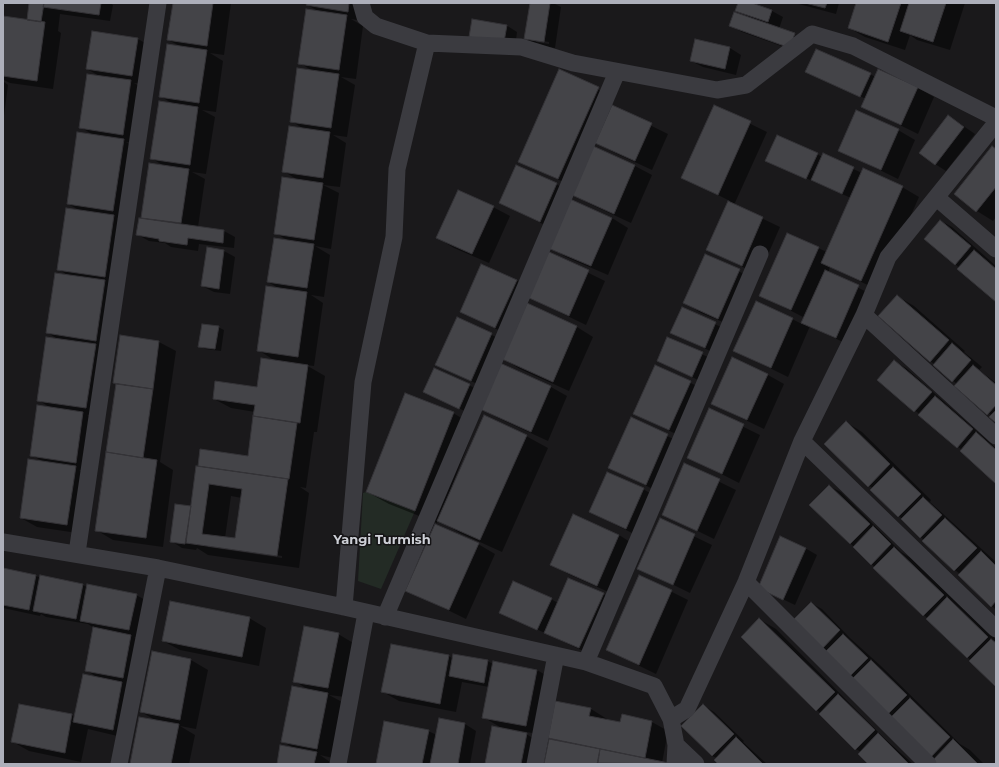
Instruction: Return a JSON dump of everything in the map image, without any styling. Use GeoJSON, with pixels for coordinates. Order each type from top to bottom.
{"type":"FeatureCollection","features":[{"type":"Feature","properties":{"kind":"street"},"geometry":{"type":"LineString","coordinates":[[77,553],[158,3]]}},
{"type":"Feature","properties":{"kind":"street"},"geometry":{"type":"LineString","coordinates":[[361,3],[364,16],[376,26],[427,43],[521,47],[573,63],[717,90],[746,86],[812,34],[853,46],[996,118]]}},
{"type":"Feature","properties":{"kind":"street"},"geometry":{"type":"LineString","coordinates":[[344,607],[363,382],[394,237],[398,169],[427,43]]}},
{"type":"Feature","properties":{"kind":"street"},"geometry":{"type":"LineString","coordinates":[[385,617],[617,72]]}},
{"type":"Feature","properties":{"kind":"street"},"geometry":{"type":"LineString","coordinates":[[671,718],[687,708],[746,582],[802,441],[864,315],[888,257],[996,123]]}},
{"type":"Feature","properties":{"kind":"street"},"geometry":{"type":"LineString","coordinates":[[937,198],[996,249]]}},
{"type":"Feature","properties":{"kind":"street"},"geometry":{"type":"LineString","coordinates":[[586,662],[760,254]]}},
{"type":"Feature","properties":{"kind":"street"},"geometry":{"type":"LineString","coordinates":[[864,315],[996,436]]}},
{"type":"Feature","properties":{"kind":"street"},"geometry":{"type":"LineString","coordinates":[[802,441],[996,628]]}},
{"type":"Feature","properties":{"kind":"street"},"geometry":{"type":"LineString","coordinates":[[3,542],[77,553],[158,568],[344,607],[586,662],[654,686],[671,718],[676,744],[675,764]]}},
{"type":"Feature","properties":{"kind":"street"},"geometry":{"type":"LineString","coordinates":[[119,764],[158,568]]}},
{"type":"Feature","properties":{"kind":"street"},"geometry":{"type":"LineString","coordinates":[[746,582],[928,764]]}},
{"type":"Feature","properties":{"kind":"street"},"geometry":{"type":"LineString","coordinates":[[338,764],[366,613]]}},
{"type":"Feature","properties":{"kind":"street"},"geometry":{"type":"LineString","coordinates":[[535,764],[556,655]]}},
{"type":"Feature","properties":{"kind":"street"},"geometry":{"type":"LineString","coordinates":[[676,744],[696,764]]}},
{"type":"Feature","properties":{"kind":"shaded area"},"geometry":{"type":"Polygon","coordinates":[[[366,492],[415,511],[381,589],[358,581],[363,493],[366,492]]]}},
{"type":"Feature","properties":{"kind":"building"},"geometry":{"type":"Polygon","coordinates":[[[29,3],[44,3],[41,22],[27,20],[29,3]]]}},
{"type":"Feature","properties":{"kind":"building"},"geometry":{"type":"Polygon","coordinates":[[[44,3],[101,3],[99,15],[43,7],[44,3]]]}},
{"type":"Feature","properties":{"kind":"building"},"geometry":{"type":"Polygon","coordinates":[[[173,3],[213,3],[207,46],[167,40],[173,3]]]}},
{"type":"Feature","properties":{"kind":"building"},"geometry":{"type":"Polygon","coordinates":[[[307,3],[349,3],[348,12],[306,5],[307,3]]]}},
{"type":"Feature","properties":{"kind":"building"},"geometry":{"type":"Polygon","coordinates":[[[530,3],[550,3],[544,42],[524,39],[530,3]]]}},
{"type":"Feature","properties":{"kind":"building"},"geometry":{"type":"Polygon","coordinates":[[[738,3],[752,3],[772,10],[768,22],[735,11],[738,3]]]}},
{"type":"Feature","properties":{"kind":"building"},"geometry":{"type":"Polygon","coordinates":[[[805,3],[827,3],[825,8],[805,3]]]}},
{"type":"Feature","properties":{"kind":"building"},"geometry":{"type":"Polygon","coordinates":[[[856,3],[901,3],[888,42],[848,28],[856,3]]]}},
{"type":"Feature","properties":{"kind":"building"},"geometry":{"type":"Polygon","coordinates":[[[909,3],[946,3],[933,42],[900,31],[909,3]]]}},
{"type":"Feature","properties":{"kind":"building"},"geometry":{"type":"Polygon","coordinates":[[[306,9],[347,15],[339,70],[298,64],[306,9]]]}},
{"type":"Feature","properties":{"kind":"building"},"geometry":{"type":"Polygon","coordinates":[[[734,12],[795,33],[790,48],[729,26],[734,12]]]}},
{"type":"Feature","properties":{"kind":"building"},"geometry":{"type":"Polygon","coordinates":[[[3,16],[45,22],[37,81],[3,76],[3,16]]]}},
{"type":"Feature","properties":{"kind":"building"},"geometry":{"type":"Polygon","coordinates":[[[472,19],[507,25],[504,42],[469,37],[472,19]]]}},
{"type":"Feature","properties":{"kind":"building"},"geometry":{"type":"Polygon","coordinates":[[[92,31],[138,38],[132,76],[86,69],[92,31]]]}},
{"type":"Feature","properties":{"kind":"building"},"geometry":{"type":"Polygon","coordinates":[[[695,39],[730,47],[725,69],[690,61],[695,39]]]}},
{"type":"Feature","properties":{"kind":"building"},"geometry":{"type":"Polygon","coordinates":[[[167,44],[207,50],[199,103],[159,97],[167,44]]]}},
{"type":"Feature","properties":{"kind":"building"},"geometry":{"type":"Polygon","coordinates":[[[816,49],[871,73],[860,97],[805,72],[816,49]]]}},
{"type":"Feature","properties":{"kind":"building"},"geometry":{"type":"Polygon","coordinates":[[[297,68],[339,74],[331,128],[290,122],[297,68]]]}},
{"type":"Feature","properties":{"kind":"building"},"geometry":{"type":"Polygon","coordinates":[[[559,69],[599,87],[558,179],[518,162],[559,69]]]}},
{"type":"Feature","properties":{"kind":"building"},"geometry":{"type":"Polygon","coordinates":[[[878,69],[918,87],[901,125],[861,107],[878,69]]]}},
{"type":"Feature","properties":{"kind":"building"},"geometry":{"type":"Polygon","coordinates":[[[87,74],[131,80],[123,135],[79,128],[87,74]]]}},
{"type":"Feature","properties":{"kind":"building"},"geometry":{"type":"Polygon","coordinates":[[[159,101],[198,107],[190,165],[150,159],[159,101]]]}},
{"type":"Feature","properties":{"kind":"building"},"geometry":{"type":"Polygon","coordinates":[[[612,105],[652,123],[635,161],[595,143],[612,105]]]}},
{"type":"Feature","properties":{"kind":"building"},"geometry":{"type":"Polygon","coordinates":[[[714,105],[751,121],[718,195],[681,178],[714,105]]]}},
{"type":"Feature","properties":{"kind":"building"},"geometry":{"type":"Polygon","coordinates":[[[856,110],[899,129],[881,170],[838,151],[856,110]]]}},
{"type":"Feature","properties":{"kind":"building"},"geometry":{"type":"Polygon","coordinates":[[[948,115],[964,127],[935,165],[919,153],[948,115]]]}},
{"type":"Feature","properties":{"kind":"building"},"geometry":{"type":"Polygon","coordinates":[[[289,126],[330,132],[323,178],[282,172],[289,126]]]}},
{"type":"Feature","properties":{"kind":"building"},"geometry":{"type":"Polygon","coordinates":[[[77,132],[124,139],[113,211],[67,204],[77,132]]]}},
{"type":"Feature","properties":{"kind":"building"},"geometry":{"type":"Polygon","coordinates":[[[777,135],[818,153],[806,179],[765,161],[777,135]]]}},
{"type":"Feature","properties":{"kind":"building"},"geometry":{"type":"Polygon","coordinates":[[[593,146],[635,165],[614,214],[572,195],[593,146]]]}},
{"type":"Feature","properties":{"kind":"building"},"geometry":{"type":"Polygon","coordinates":[[[992,146],[996,149],[996,187],[976,212],[954,194],[992,146]]]}},
{"type":"Feature","properties":{"kind":"building"},"geometry":{"type":"Polygon","coordinates":[[[823,153],[854,167],[842,194],[811,180],[823,153]]]}},
{"type":"Feature","properties":{"kind":"building"},"geometry":{"type":"Polygon","coordinates":[[[149,163],[189,169],[181,223],[141,218],[149,163]]]}},
{"type":"Feature","properties":{"kind":"building"},"geometry":{"type":"Polygon","coordinates":[[[516,165],[557,183],[540,222],[499,203],[516,165]]]}},
{"type":"Feature","properties":{"kind":"building"},"geometry":{"type":"Polygon","coordinates":[[[863,168],[903,186],[861,281],[821,263],[863,168]]]}},
{"type":"Feature","properties":{"kind":"building"},"geometry":{"type":"Polygon","coordinates":[[[282,177],[323,183],[314,240],[274,234],[282,177]]]}},
{"type":"Feature","properties":{"kind":"building"},"geometry":{"type":"Polygon","coordinates":[[[458,190],[494,206],[472,254],[436,238],[458,190]]]}},
{"type":"Feature","properties":{"kind":"building"},"geometry":{"type":"Polygon","coordinates":[[[570,199],[612,218],[591,266],[548,248],[570,199]]]}},
{"type":"Feature","properties":{"kind":"building"},"geometry":{"type":"Polygon","coordinates":[[[728,201],[763,217],[742,266],[706,250],[728,201]]]}},
{"type":"Feature","properties":{"kind":"building"},"geometry":{"type":"Polygon","coordinates":[[[66,208],[114,215],[105,277],[57,270],[66,208]]]}},
{"type":"Feature","properties":{"kind":"building"},"geometry":{"type":"Polygon","coordinates":[[[139,218],[224,230],[223,243],[188,238],[187,245],[159,241],[159,239],[136,235],[139,218]]]}},
{"type":"Feature","properties":{"kind":"building"},"geometry":{"type":"Polygon","coordinates":[[[940,220],[971,246],[955,265],[924,239],[940,220]]]}},
{"type":"Feature","properties":{"kind":"building"},"geometry":{"type":"Polygon","coordinates":[[[787,233],[819,247],[791,310],[759,296],[787,233]]]}},
{"type":"Feature","properties":{"kind":"building"},"geometry":{"type":"Polygon","coordinates":[[[274,238],[314,244],[307,288],[267,282],[274,238]]]}},
{"type":"Feature","properties":{"kind":"building"},"geometry":{"type":"Polygon","coordinates":[[[207,247],[224,250],[219,289],[201,286],[207,247]]]}},
{"type":"Feature","properties":{"kind":"building"},"geometry":{"type":"Polygon","coordinates":[[[974,250],[996,269],[996,302],[957,269],[974,250]]]}},
{"type":"Feature","properties":{"kind":"building"},"geometry":{"type":"Polygon","coordinates":[[[547,251],[589,270],[569,316],[527,297],[547,251]]]}},
{"type":"Feature","properties":{"kind":"building"},"geometry":{"type":"Polygon","coordinates":[[[705,254],[740,269],[718,319],[683,303],[705,254]]]}},
{"type":"Feature","properties":{"kind":"building"},"geometry":{"type":"Polygon","coordinates":[[[481,264],[517,280],[495,328],[460,312],[481,264]]]}},
{"type":"Feature","properties":{"kind":"building"},"geometry":{"type":"Polygon","coordinates":[[[825,270],[859,285],[836,338],[801,323],[825,270]]]}},
{"type":"Feature","properties":{"kind":"building"},"geometry":{"type":"Polygon","coordinates":[[[55,273],[105,280],[96,341],[46,333],[55,273]]]}},
{"type":"Feature","properties":{"kind":"building"},"geometry":{"type":"Polygon","coordinates":[[[266,286],[307,292],[298,357],[257,351],[266,286]]]}},
{"type":"Feature","properties":{"kind":"building"},"geometry":{"type":"Polygon","coordinates":[[[897,295],[949,340],[930,362],[878,316],[897,295]]]}},
{"type":"Feature","properties":{"kind":"building"},"geometry":{"type":"Polygon","coordinates":[[[756,301],[793,318],[771,368],[733,351],[756,301]]]}},
{"type":"Feature","properties":{"kind":"building"},"geometry":{"type":"Polygon","coordinates":[[[527,303],[577,326],[553,382],[502,359],[527,303]]]}},
{"type":"Feature","properties":{"kind":"building"},"geometry":{"type":"Polygon","coordinates":[[[682,307],[716,322],[705,348],[670,333],[682,307]]]}},
{"type":"Feature","properties":{"kind":"building"},"geometry":{"type":"Polygon","coordinates":[[[457,317],[492,333],[471,381],[435,365],[457,317]]]}},
{"type":"Feature","properties":{"kind":"building"},"geometry":{"type":"Polygon","coordinates":[[[202,324],[219,326],[215,349],[198,347],[202,324]]]}},
{"type":"Feature","properties":{"kind":"building"},"geometry":{"type":"Polygon","coordinates":[[[120,335],[159,341],[153,389],[113,383],[120,335]]]}},
{"type":"Feature","properties":{"kind":"building"},"geometry":{"type":"Polygon","coordinates":[[[46,337],[96,344],[86,408],[37,401],[46,337]]]}},
{"type":"Feature","properties":{"kind":"building"},"geometry":{"type":"Polygon","coordinates":[[[667,337],[703,352],[692,377],[657,361],[667,337]]]}},
{"type":"Feature","properties":{"kind":"building"},"geometry":{"type":"Polygon","coordinates":[[[952,343],[971,360],[952,382],[933,365],[952,343]]]}},
{"type":"Feature","properties":{"kind":"building"},"geometry":{"type":"Polygon","coordinates":[[[732,357],[768,374],[747,420],[711,404],[732,357]]]}},
{"type":"Feature","properties":{"kind":"building"},"geometry":{"type":"Polygon","coordinates":[[[261,358],[308,365],[300,423],[253,416],[255,405],[213,399],[215,381],[257,387],[261,358]]]}},
{"type":"Feature","properties":{"kind":"building"},"geometry":{"type":"Polygon","coordinates":[[[894,360],[932,392],[914,412],[877,380],[894,360]]]}},
{"type":"Feature","properties":{"kind":"building"},"geometry":{"type":"Polygon","coordinates":[[[500,363],[551,386],[531,432],[480,409],[500,363]]]}},
{"type":"Feature","properties":{"kind":"building"},"geometry":{"type":"Polygon","coordinates":[[[655,365],[691,381],[669,430],[633,414],[655,365]]]}},
{"type":"Feature","properties":{"kind":"building"},"geometry":{"type":"Polygon","coordinates":[[[973,365],[996,385],[996,405],[987,415],[954,386],[973,365]]]}},
{"type":"Feature","properties":{"kind":"building"},"geometry":{"type":"Polygon","coordinates":[[[434,368],[470,384],[459,409],[423,392],[434,368]]]}},
{"type":"Feature","properties":{"kind":"building"},"geometry":{"type":"Polygon","coordinates":[[[116,384],[153,389],[143,458],[106,452],[116,384]]]}},
{"type":"Feature","properties":{"kind":"building"},"geometry":{"type":"Polygon","coordinates":[[[405,393],[454,412],[415,511],[366,492],[405,393]]]}},
{"type":"Feature","properties":{"kind":"building"},"geometry":{"type":"Polygon","coordinates":[[[935,396],[973,429],[957,448],[918,415],[935,396]]]}},
{"type":"Feature","properties":{"kind":"building"},"geometry":{"type":"Polygon","coordinates":[[[37,405],[83,412],[76,463],[30,456],[37,405]]]}},
{"type":"Feature","properties":{"kind":"building"},"geometry":{"type":"Polygon","coordinates":[[[709,408],[744,424],[722,474],[687,458],[709,408]]]}},
{"type":"Feature","properties":{"kind":"building"},"geometry":{"type":"Polygon","coordinates":[[[996,410],[996,423],[989,417],[996,410]]]}},
{"type":"Feature","properties":{"kind":"building"},"geometry":{"type":"Polygon","coordinates":[[[484,415],[527,435],[480,540],[437,521],[484,415]]]}},
{"type":"Feature","properties":{"kind":"building"},"geometry":{"type":"Polygon","coordinates":[[[253,416],[297,423],[289,479],[198,466],[200,449],[248,456],[253,416]]]}},
{"type":"Feature","properties":{"kind":"building"},"geometry":{"type":"Polygon","coordinates":[[[631,417],[668,434],[646,485],[608,468],[631,417]]]}},
{"type":"Feature","properties":{"kind":"building"},"geometry":{"type":"Polygon","coordinates":[[[846,421],[890,464],[868,487],[824,444],[846,421]]]}},
{"type":"Feature","properties":{"kind":"building"},"geometry":{"type":"Polygon","coordinates":[[[976,432],[996,450],[996,484],[960,451],[976,432]]]}},
{"type":"Feature","properties":{"kind":"building"},"geometry":{"type":"Polygon","coordinates":[[[106,452],[157,460],[146,538],[95,531],[106,452]]]}},
{"type":"Feature","properties":{"kind":"building"},"geometry":{"type":"Polygon","coordinates":[[[28,459],[76,466],[67,525],[20,518],[28,459]]]}},
{"type":"Feature","properties":{"kind":"building"},"geometry":{"type":"Polygon","coordinates":[[[684,463],[720,479],[697,531],[662,515],[684,463]]]}},
{"type":"Feature","properties":{"kind":"building"},"geometry":{"type":"Polygon","coordinates":[[[196,466],[288,479],[277,556],[186,543],[196,466]],[[209,484],[202,534],[235,538],[242,489],[209,484]]]}},
{"type":"Feature","properties":{"kind":"building"},"geometry":{"type":"Polygon","coordinates":[[[893,467],[921,494],[898,517],[870,490],[893,467]]]}},
{"type":"Feature","properties":{"kind":"building"},"geometry":{"type":"Polygon","coordinates":[[[607,472],[644,488],[626,529],[589,512],[607,472]]]}},
{"type":"Feature","properties":{"kind":"building"},"geometry":{"type":"Polygon","coordinates":[[[829,485],[870,524],[850,544],[809,505],[829,485]]]}},
{"type":"Feature","properties":{"kind":"building"},"geometry":{"type":"Polygon","coordinates":[[[923,497],[942,515],[920,538],[901,519],[923,497]]]}},
{"type":"Feature","properties":{"kind":"building"},"geometry":{"type":"Polygon","coordinates":[[[175,504],[191,506],[185,544],[170,542],[175,504]]]}},
{"type":"Feature","properties":{"kind":"building"},"geometry":{"type":"Polygon","coordinates":[[[573,514],[619,535],[597,586],[550,565],[573,514]]]}},
{"type":"Feature","properties":{"kind":"building"},"geometry":{"type":"Polygon","coordinates":[[[660,518],[695,534],[673,585],[637,569],[660,518]]]}},
{"type":"Feature","properties":{"kind":"building"},"geometry":{"type":"Polygon","coordinates":[[[945,518],[977,548],[954,571],[922,541],[945,518]]]}},
{"type":"Feature","properties":{"kind":"building"},"geometry":{"type":"Polygon","coordinates":[[[435,524],[479,543],[449,610],[405,591],[435,524]]]}},
{"type":"Feature","properties":{"kind":"building"},"geometry":{"type":"Polygon","coordinates":[[[873,526],[891,544],[871,565],[853,547],[873,526]]]}},
{"type":"Feature","properties":{"kind":"building"},"geometry":{"type":"Polygon","coordinates":[[[780,536],[806,548],[783,600],[758,588],[780,536]]]}},
{"type":"Feature","properties":{"kind":"building"},"geometry":{"type":"Polygon","coordinates":[[[894,547],[944,595],[923,616],[873,568],[894,547]]]}},
{"type":"Feature","properties":{"kind":"building"},"geometry":{"type":"Polygon","coordinates":[[[981,551],[996,566],[996,601],[991,607],[958,575],[981,551]]]}},
{"type":"Feature","properties":{"kind":"building"},"geometry":{"type":"Polygon","coordinates":[[[3,568],[36,575],[29,610],[3,605],[3,568]]]}},
{"type":"Feature","properties":{"kind":"building"},"geometry":{"type":"Polygon","coordinates":[[[40,575],[83,584],[76,619],[33,611],[40,575]]]}},
{"type":"Feature","properties":{"kind":"building"},"geometry":{"type":"Polygon","coordinates":[[[639,575],[672,590],[639,665],[606,650],[639,575]]]}},
{"type":"Feature","properties":{"kind":"building"},"geometry":{"type":"Polygon","coordinates":[[[568,578],[604,593],[579,648],[544,633],[568,578]]]}},
{"type":"Feature","properties":{"kind":"building"},"geometry":{"type":"Polygon","coordinates":[[[513,581],[552,598],[537,630],[499,613],[513,581]]]}},
{"type":"Feature","properties":{"kind":"building"},"geometry":{"type":"Polygon","coordinates":[[[87,584],[137,594],[129,630],[80,621],[87,584]]]}},
{"type":"Feature","properties":{"kind":"building"},"geometry":{"type":"Polygon","coordinates":[[[947,597],[988,637],[967,658],[926,619],[947,597]]]}},
{"type":"Feature","properties":{"kind":"building"},"geometry":{"type":"Polygon","coordinates":[[[170,601],[250,617],[242,657],[162,641],[170,601]]]}},
{"type":"Feature","properties":{"kind":"building"},"geometry":{"type":"Polygon","coordinates":[[[811,602],[840,630],[821,650],[792,621],[811,602]]]}},
{"type":"Feature","properties":{"kind":"building"},"geometry":{"type":"Polygon","coordinates":[[[759,618],[835,692],[816,711],[741,637],[759,618]]]}},
{"type":"Feature","properties":{"kind":"building"},"geometry":{"type":"Polygon","coordinates":[[[304,626],[339,633],[328,688],[293,682],[304,626]]]}},
{"type":"Feature","properties":{"kind":"building"},"geometry":{"type":"Polygon","coordinates":[[[93,627],[131,635],[123,678],[85,671],[93,627]]]}},
{"type":"Feature","properties":{"kind":"building"},"geometry":{"type":"Polygon","coordinates":[[[843,634],[868,658],[849,677],[824,653],[843,634]]]}},
{"type":"Feature","properties":{"kind":"building"},"geometry":{"type":"Polygon","coordinates":[[[991,639],[996,643],[996,687],[969,661],[991,639]]]}},
{"type":"Feature","properties":{"kind":"building"},"geometry":{"type":"Polygon","coordinates":[[[391,644],[449,655],[440,704],[381,692],[391,644]]]}},
{"type":"Feature","properties":{"kind":"building"},"geometry":{"type":"Polygon","coordinates":[[[152,651],[191,659],[180,720],[140,712],[152,651]]]}},
{"type":"Feature","properties":{"kind":"building"},"geometry":{"type":"Polygon","coordinates":[[[453,654],[488,660],[484,683],[449,676],[453,654]]]}},
{"type":"Feature","properties":{"kind":"building"},"geometry":{"type":"Polygon","coordinates":[[[871,660],[907,695],[886,716],[851,680],[871,660]]]}},
{"type":"Feature","properties":{"kind":"building"},"geometry":{"type":"Polygon","coordinates":[[[493,661],[537,670],[526,726],[482,718],[493,661]]]}},
{"type":"Feature","properties":{"kind":"building"},"geometry":{"type":"Polygon","coordinates":[[[83,674],[122,682],[113,730],[73,722],[83,674]]]}},
{"type":"Feature","properties":{"kind":"building"},"geometry":{"type":"Polygon","coordinates":[[[292,686],[328,693],[317,749],[281,742],[292,686]]]}},
{"type":"Feature","properties":{"kind":"building"},"geometry":{"type":"Polygon","coordinates":[[[838,694],[875,730],[855,750],[819,714],[838,694]]]}},
{"type":"Feature","properties":{"kind":"building"},"geometry":{"type":"Polygon","coordinates":[[[910,698],[950,737],[929,759],[889,719],[910,698]]]}},
{"type":"Feature","properties":{"kind":"building"},"geometry":{"type":"Polygon","coordinates":[[[555,701],[591,708],[589,716],[620,722],[622,714],[652,721],[645,758],[548,738],[555,701]]]}},
{"type":"Feature","properties":{"kind":"building"},"geometry":{"type":"Polygon","coordinates":[[[19,704],[72,714],[65,753],[11,742],[19,704]]]}},
{"type":"Feature","properties":{"kind":"building"},"geometry":{"type":"Polygon","coordinates":[[[703,704],[734,734],[712,756],[681,726],[703,704]]]}},
{"type":"Feature","properties":{"kind":"building"},"geometry":{"type":"Polygon","coordinates":[[[139,717],[179,724],[171,764],[130,764],[139,717]]]}},
{"type":"Feature","properties":{"kind":"building"},"geometry":{"type":"Polygon","coordinates":[[[439,718],[465,723],[458,764],[430,764],[439,718]]]}},
{"type":"Feature","properties":{"kind":"building"},"geometry":{"type":"Polygon","coordinates":[[[384,721],[429,730],[422,764],[376,764],[384,721]]]}},
{"type":"Feature","properties":{"kind":"building"},"geometry":{"type":"Polygon","coordinates":[[[492,726],[527,733],[521,764],[485,764],[492,726]]]}},
{"type":"Feature","properties":{"kind":"building"},"geometry":{"type":"Polygon","coordinates":[[[878,733],[909,764],[868,764],[858,754],[878,733]]]}},
{"type":"Feature","properties":{"kind":"building"},"geometry":{"type":"Polygon","coordinates":[[[736,737],[763,764],[718,764],[714,760],[736,737]]]}},
{"type":"Feature","properties":{"kind":"building"},"geometry":{"type":"Polygon","coordinates":[[[549,739],[600,749],[597,764],[544,764],[549,739]]]}},
{"type":"Feature","properties":{"kind":"building"},"geometry":{"type":"Polygon","coordinates":[[[953,739],[978,764],[935,764],[932,761],[953,739]]]}},
{"type":"Feature","properties":{"kind":"building"},"geometry":{"type":"Polygon","coordinates":[[[280,745],[317,752],[314,764],[277,764],[280,745]]]}},
{"type":"Feature","properties":{"kind":"building"},"geometry":{"type":"Polygon","coordinates":[[[600,749],[669,763],[669,764],[598,763],[600,749]]]}},
{"type":"Feature","properties":{"kind":"district","name":"Yangi Turmish"},"geometry":{"type":"Point","coordinates":[382,540]}}]}
